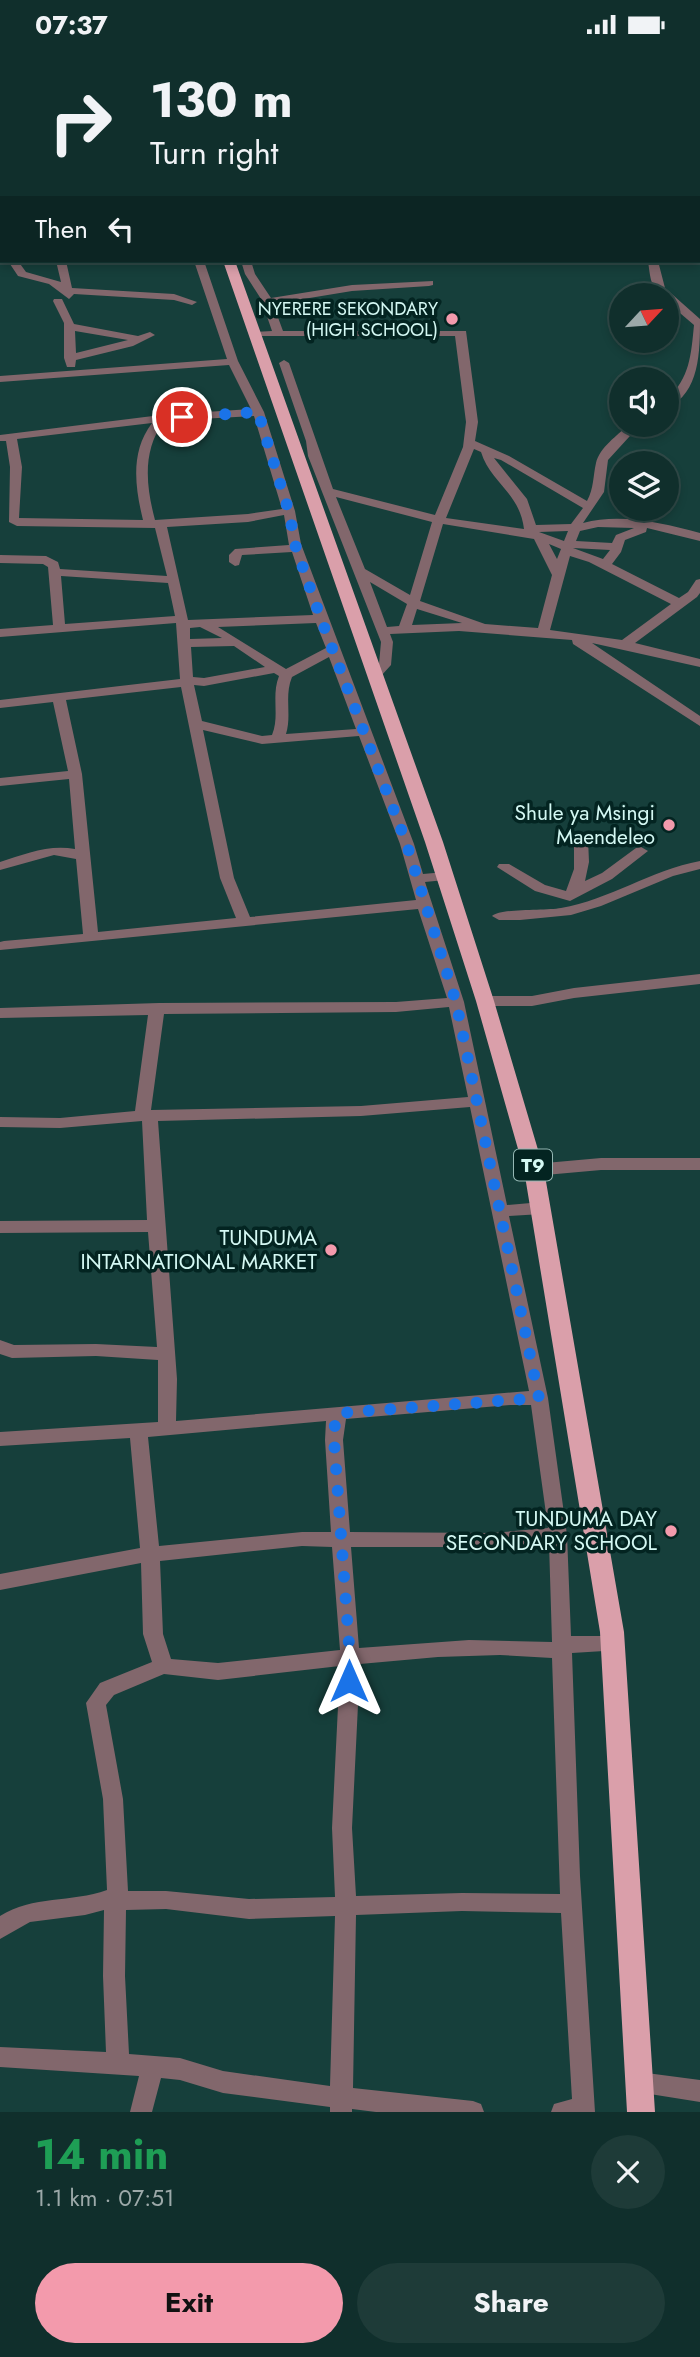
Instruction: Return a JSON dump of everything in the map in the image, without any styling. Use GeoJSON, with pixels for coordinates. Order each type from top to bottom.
{"type":"FeatureCollection","features":[{"type":"Feature","properties":{"kind":"highway","name":"T9"},"geometry":{"type":"LineString","coordinates":[[230,263],[434,842],[485,1001],[534,1170],[613,1644],[641,2112]]}},
{"type":"Feature","properties":{"kind":"street"},"geometry":{"type":"LineString","coordinates":[[392,49],[402,49]]}},
{"type":"Feature","properties":{"kind":"street"},"geometry":{"type":"LineString","coordinates":[[14,263],[22,274],[48,281],[68,291],[174,297],[191,302]]}},
{"type":"Feature","properties":{"kind":"street"},"geometry":{"type":"LineString","coordinates":[[61,263],[68,291],[61,305],[69,327],[69,358],[74,373]]}},
{"type":"Feature","properties":{"kind":"street"},"geometry":{"type":"LineString","coordinates":[[200,263],[233,361],[258,412],[289,512],[296,548],[407,845],[456,1002],[539,1398],[558,1535],[577,2111]]}},
{"type":"Feature","properties":{"kind":"street"},"geometry":{"type":"LineString","coordinates":[[247,263],[267,302],[279,335]]}},
{"type":"Feature","properties":{"kind":"street"},"geometry":{"type":"LineString","coordinates":[[653,263],[660,291],[688,311],[699,325],[695,343],[696,374],[679,397]]}},
{"type":"Feature","properties":{"kind":"street"},"geometry":{"type":"LineString","coordinates":[[267,302],[352,288],[429,283]]}},
{"type":"Feature","properties":{"kind":"street"},"geometry":{"type":"LineString","coordinates":[[69,327],[92,329],[128,339],[147,336],[69,358]]}},
{"type":"Feature","properties":{"kind":"street"},"geometry":{"type":"LineString","coordinates":[[256,334],[461,334],[472,422],[470,443],[440,520],[404,629]]}},
{"type":"Feature","properties":{"kind":"street"},"geometry":{"type":"LineString","coordinates":[[0,379],[196,366],[233,361]]}},
{"type":"Feature","properties":{"kind":"street"},"geometry":{"type":"LineString","coordinates":[[284,363],[357,571],[383,631],[388,656],[385,665],[376,673]]}},
{"type":"Feature","properties":{"kind":"street"},"geometry":{"type":"LineString","coordinates":[[13,521],[16,474],[6,437],[161,418],[258,412]]}},
{"type":"Feature","properties":{"kind":"street"},"geometry":{"type":"LineString","coordinates":[[161,418],[149,432],[140,476],[154,524],[163,530],[182,621],[187,682],[195,724],[227,878],[244,921]]}},
{"type":"Feature","properties":{"kind":"street"},"geometry":{"type":"LineString","coordinates":[[543,632],[558,574],[575,528],[598,492],[602,460],[622,437]]}},
{"type":"Feature","properties":{"kind":"street"},"geometry":{"type":"LineString","coordinates":[[470,443],[486,449],[588,506]]}},
{"type":"Feature","properties":{"kind":"street"},"geometry":{"type":"LineString","coordinates":[[486,449],[491,462],[521,499],[534,533],[558,574]]}},
{"type":"Feature","properties":{"kind":"street"},"geometry":{"type":"LineString","coordinates":[[0,476],[16,474]]}},
{"type":"Feature","properties":{"kind":"street"},"geometry":{"type":"LineString","coordinates":[[328,491],[478,528],[534,533],[603,523],[654,525],[674,528],[700,537]]}},
{"type":"Feature","properties":{"kind":"street"},"geometry":{"type":"LineString","coordinates":[[0,524],[13,521],[23,524],[154,524],[248,518],[289,512]]}},
{"type":"Feature","properties":{"kind":"street"},"geometry":{"type":"LineString","coordinates":[[603,523],[619,542]]}},
{"type":"Feature","properties":{"kind":"street"},"geometry":{"type":"LineString","coordinates":[[568,548],[619,542],[654,525]]}},
{"type":"Feature","properties":{"kind":"street"},"geometry":{"type":"LineString","coordinates":[[534,533],[689,600]]}},
{"type":"Feature","properties":{"kind":"street"},"geometry":{"type":"LineString","coordinates":[[604,565],[619,542]]}},
{"type":"Feature","properties":{"kind":"street"},"geometry":{"type":"LineString","coordinates":[[235,562],[235,555],[246,551],[296,548]]}},
{"type":"Feature","properties":{"kind":"street"},"geometry":{"type":"LineString","coordinates":[[0,559],[46,559],[54,565],[59,627]]}},
{"type":"Feature","properties":{"kind":"street"},"geometry":{"type":"LineString","coordinates":[[357,571],[413,603],[469,621],[487,630]]}},
{"type":"Feature","properties":{"kind":"street"},"geometry":{"type":"LineString","coordinates":[[56,572],[173,580]]}},
{"type":"Feature","properties":{"kind":"street"},"geometry":{"type":"LineString","coordinates":[[624,645],[689,600],[700,583]]}},
{"type":"Feature","properties":{"kind":"street"},"geometry":{"type":"LineString","coordinates":[[0,633],[59,627],[182,621],[202,624],[321,619]]}},
{"type":"Feature","properties":{"kind":"street"},"geometry":{"type":"LineString","coordinates":[[202,624],[282,672]]}},
{"type":"Feature","properties":{"kind":"street"},"geometry":{"type":"LineString","coordinates":[[383,631],[404,629],[543,632],[624,645],[700,663]]}},
{"type":"Feature","properties":{"kind":"street"},"geometry":{"type":"LineString","coordinates":[[567,636],[592,648],[700,722]]}},
{"type":"Feature","properties":{"kind":"street"},"geometry":{"type":"LineString","coordinates":[[184,643],[235,642]]}},
{"type":"Feature","properties":{"kind":"street"},"geometry":{"type":"LineString","coordinates":[[1,700],[58,697],[282,672],[332,650]]}},
{"type":"Feature","properties":{"kind":"street"},"geometry":{"type":"LineString","coordinates":[[276,740],[284,720],[282,672]]}},
{"type":"Feature","properties":{"kind":"street"},"geometry":{"type":"LineString","coordinates":[[58,697],[75,774],[91,937]]}},
{"type":"Feature","properties":{"kind":"street"},"geometry":{"type":"LineString","coordinates":[[195,724],[262,740],[363,732]]}},
{"type":"Feature","properties":{"kind":"street"},"geometry":{"type":"LineString","coordinates":[[0,782],[75,774]]}},
{"type":"Feature","properties":{"kind":"street"},"geometry":{"type":"LineString","coordinates":[[560,913],[571,895],[583,862],[581,839]]}},
{"type":"Feature","properties":{"kind":"street"},"geometry":{"type":"LineString","coordinates":[[407,845],[434,842]]}},
{"type":"Feature","properties":{"kind":"street"},"geometry":{"type":"LineString","coordinates":[[0,866],[57,850],[69,850],[85,858]]}},
{"type":"Feature","properties":{"kind":"street"},"geometry":{"type":"LineString","coordinates":[[504,867],[540,888],[571,895],[607,876],[641,851]]}},
{"type":"Feature","properties":{"kind":"street"},"geometry":{"type":"LineString","coordinates":[[499,916],[560,913],[605,900],[635,884],[663,874],[700,866]]}},
{"type":"Feature","properties":{"kind":"street"},"geometry":{"type":"LineString","coordinates":[[417,879],[445,876]]}},
{"type":"Feature","properties":{"kind":"street"},"geometry":{"type":"LineString","coordinates":[[4,946],[424,904]]}},
{"type":"Feature","properties":{"kind":"street"},"geometry":{"type":"LineString","coordinates":[[485,1001],[532,1001],[573,993],[700,979]]}},
{"type":"Feature","properties":{"kind":"street"},"geometry":{"type":"LineString","coordinates":[[0,1013],[397,1007],[456,1002]]}},
{"type":"Feature","properties":{"kind":"street"},"geometry":{"type":"LineString","coordinates":[[159,1009],[151,1029],[151,1054],[143,1095],[156,1226],[167,1427]]}},
{"type":"Feature","properties":{"kind":"street"},"geometry":{"type":"LineString","coordinates":[[0,1122],[60,1123],[147,1115],[374,1110],[477,1101]]}},
{"type":"Feature","properties":{"kind":"street"},"geometry":{"type":"LineString","coordinates":[[534,1170],[601,1164],[700,1164]]}},
{"type":"Feature","properties":{"kind":"street"},"geometry":{"type":"LineString","coordinates":[[499,1211],[542,1208]]}},
{"type":"Feature","properties":{"kind":"street"},"geometry":{"type":"LineString","coordinates":[[0,1227],[156,1226]]}},
{"type":"Feature","properties":{"kind":"street"},"geometry":{"type":"LineString","coordinates":[[0,1346],[12,1352],[96,1350],[165,1355]]}},
{"type":"Feature","properties":{"kind":"street"},"geometry":{"type":"LineString","coordinates":[[0,1439],[138,1431],[539,1398]]}},
{"type":"Feature","properties":{"kind":"street"},"geometry":{"type":"LineString","coordinates":[[340,1413],[335,1422],[334,1440],[350,1658],[342,1828],[346,1905],[341,2105]]}},
{"type":"Feature","properties":{"kind":"street"},"geometry":{"type":"LineString","coordinates":[[138,1431],[150,1554],[153,1634],[163,1666]]}},
{"type":"Feature","properties":{"kind":"street"},"geometry":{"type":"LineString","coordinates":[[0,1582],[150,1554],[302,1539],[492,1540],[558,1535]]}},
{"type":"Feature","properties":{"kind":"street"},"geometry":{"type":"LineString","coordinates":[[118,2063],[114,1976],[118,1898],[113,1799],[96,1703],[107,1689],[163,1666],[188,1673],[384,1653],[613,1644]]}},
{"type":"Feature","properties":{"kind":"street"},"geometry":{"type":"LineString","coordinates":[[0,1929],[15,1916],[25,1912],[81,1906],[118,1898],[249,1909],[513,1901],[570,1904]]}},
{"type":"Feature","properties":{"kind":"street"},"geometry":{"type":"LineString","coordinates":[[0,2057],[180,2069],[223,2082],[341,2105],[473,2112]]}},
{"type":"Feature","properties":{"kind":"street"},"geometry":{"type":"LineString","coordinates":[[141,2112],[152,2068]]}},
{"type":"Feature","properties":{"kind":"street"},"geometry":{"type":"LineString","coordinates":[[639,2083],[700,2091]]}},
{"type":"Feature","properties":{"kind":"place","name":"NYERERE SEKONDARY (HIGH SCHOOL)"},"geometry":{"type":"Point","coordinates":[452,319]}},
{"type":"Feature","properties":{"kind":"place","name":"Shule ya Msingi Maendeleo"},"geometry":{"type":"Point","coordinates":[669,825]}},
{"type":"Feature","properties":{"kind":"place","name":"TUNDUMA INTARNATIONAL MARKET"},"geometry":{"type":"Point","coordinates":[331,1250]}},
{"type":"Feature","properties":{"kind":"place","name":"TUNDUMA DAY SECONDARY SCHOOL"},"geometry":{"type":"Point","coordinates":[671,1531]}},
{"type":"Feature","properties":{"kind":"route"},"geometry":{"type":"LineString","coordinates":[[182,417],[258,412],[289,512],[296,548],[407,845],[456,1002],[539,1398],[510,1398],[340,1413],[335,1422],[334,1440],[342,1585],[350,1658],[349,1681]]}}]}
